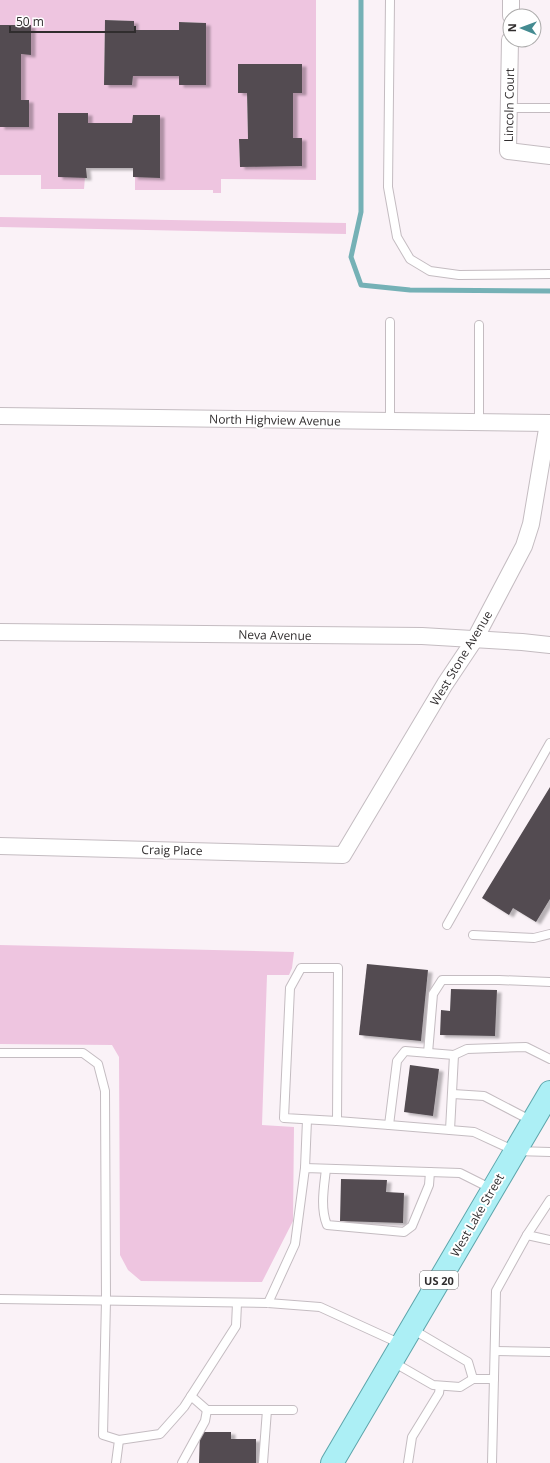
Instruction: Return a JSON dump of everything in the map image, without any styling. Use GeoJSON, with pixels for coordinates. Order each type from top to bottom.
{"type":"FeatureCollection","features":[{"type":"Feature","properties":{"kind":"main road","name":"West Lake Street"},"geometry":{"type":"LineString","coordinates":[[332,1463],[550,1092]]}},
{"type":"Feature","properties":{"kind":"street","name":"Lincoln Court"},"geometry":{"type":"LineString","coordinates":[[510,48],[508,151],[550,156]]}},
{"type":"Feature","properties":{"kind":"street","name":"North Highview Avenue"},"geometry":{"type":"LineString","coordinates":[[0,416],[549,423]]}},
{"type":"Feature","properties":{"kind":"street","name":"West Stone Avenue"},"geometry":{"type":"LineString","coordinates":[[343,855],[445,684],[475,639],[524,546],[531,524],[549,423]]}},
{"type":"Feature","properties":{"kind":"street","name":"Neva Avenue"},"geometry":{"type":"LineString","coordinates":[[0,632],[422,636],[550,645]]}},
{"type":"Feature","properties":{"kind":"street","name":"Craig Place"},"geometry":{"type":"LineString","coordinates":[[0,846],[343,855]]}},
{"type":"Feature","properties":{"kind":"lane"},"geometry":{"type":"LineString","coordinates":[[390,0],[388,187],[397,237],[410,259],[430,271],[458,275],[550,274]]}},
{"type":"Feature","properties":{"kind":"lane"},"geometry":{"type":"LineString","coordinates":[[509,108],[550,108]]}},
{"type":"Feature","properties":{"kind":"lane"},"geometry":{"type":"LineString","coordinates":[[390,322],[390,421]]}},
{"type":"Feature","properties":{"kind":"lane"},"geometry":{"type":"LineString","coordinates":[[479,325],[479,422]]}},
{"type":"Feature","properties":{"kind":"lane"},"geometry":{"type":"LineString","coordinates":[[447,925],[550,743]]}},
{"type":"Feature","properties":{"kind":"lane"},"geometry":{"type":"LineString","coordinates":[[473,935],[534,938],[550,934]]}},
{"type":"Feature","properties":{"kind":"lane"},"geometry":{"type":"LineString","coordinates":[[337,1121],[338,968],[301,968],[290,988],[284,1118],[307,1120],[390,1124],[474,1132],[515,1151],[550,1152]]}},
{"type":"Feature","properties":{"kind":"lane"},"geometry":{"type":"LineString","coordinates":[[428,1053],[433,994],[442,980],[550,982]]}},
{"type":"Feature","properties":{"kind":"lane"},"geometry":{"type":"LineString","coordinates":[[390,1124],[398,1061],[405,1051],[454,1055],[467,1049],[526,1046],[550,1059]]}},
{"type":"Feature","properties":{"kind":"lane"},"geometry":{"type":"LineString","coordinates":[[0,1053],[83,1053],[98,1064],[105,1091],[106,1300],[103,1435],[118,1440],[160,1434],[184,1407],[236,1326],[237,1303]]}},
{"type":"Feature","properties":{"kind":"lane"},"geometry":{"type":"LineString","coordinates":[[450,1130],[454,1055]]}},
{"type":"Feature","properties":{"kind":"lane"},"geometry":{"type":"LineString","coordinates":[[453,1094],[484,1096],[533,1121]]}},
{"type":"Feature","properties":{"kind":"lane"},"geometry":{"type":"LineString","coordinates":[[268,1303],[295,1244],[305,1168],[307,1120]]}},
{"type":"Feature","properties":{"kind":"lane"},"geometry":{"type":"LineString","coordinates":[[305,1168],[460,1173],[493,1189]]}},
{"type":"Feature","properties":{"kind":"lane"},"geometry":{"type":"LineString","coordinates":[[326,1169],[324,1217],[327,1226],[404,1232],[412,1226],[429,1185],[430,1172]]}},
{"type":"Feature","properties":{"kind":"lane"},"geometry":{"type":"LineString","coordinates":[[492,1463],[496,1291],[527,1235],[550,1200]]}},
{"type":"Feature","properties":{"kind":"lane"},"geometry":{"type":"LineString","coordinates":[[527,1235],[550,1240]]}},
{"type":"Feature","properties":{"kind":"lane"},"geometry":{"type":"LineString","coordinates":[[0,1299],[268,1303],[320,1307],[402,1345],[468,1362],[473,1379]]}},
{"type":"Feature","properties":{"kind":"lane"},"geometry":{"type":"LineString","coordinates":[[402,1345],[433,1385],[460,1387],[473,1379],[494,1380]]}},
{"type":"Feature","properties":{"kind":"lane"},"geometry":{"type":"LineString","coordinates":[[494,1351],[550,1352]]}},
{"type":"Feature","properties":{"kind":"lane"},"geometry":{"type":"LineString","coordinates":[[408,1463],[412,1437],[439,1393],[440,1386]]}},
{"type":"Feature","properties":{"kind":"lane"},"geometry":{"type":"LineString","coordinates":[[191,1396],[207,1410],[293,1410]]}},
{"type":"Feature","properties":{"kind":"lane"},"geometry":{"type":"LineString","coordinates":[[182,1463],[205,1421],[207,1410]]}},
{"type":"Feature","properties":{"kind":"lane"},"geometry":{"type":"LineString","coordinates":[[263,1463],[267,1410]]}},
{"type":"Feature","properties":{"kind":"lane"},"geometry":{"type":"LineString","coordinates":[[116,1463],[118,1440]]}},
{"type":"Feature","properties":{"kind":"shaded area"},"geometry":{"type":"Polygon","coordinates":[[[0,0],[316,0],[316,180],[221,179],[221,193],[213,193],[213,190],[135,190],[135,177],[160,177],[160,115],[133,115],[132,123],[88,123],[88,113],[58,113],[58,177],[85,177],[84,189],[41,189],[41,175],[0,175],[0,127],[29,127],[29,100],[21,100],[21,54],[31,54],[31,26],[0,25],[0,0]],[[105,20],[104,85],[132,85],[133,76],[179,76],[179,85],[206,85],[206,23],[179,22],[179,30],[134,30],[133,21],[105,20]],[[238,64],[247,93],[248,139],[239,140],[240,166],[302,166],[293,138],[293,93],[302,93],[302,64],[238,64]]]}},
{"type":"Feature","properties":{"kind":"shaded area"},"geometry":{"type":"Polygon","coordinates":[[[0,217],[346,223],[346,234],[0,227],[0,217]]]}},
{"type":"Feature","properties":{"kind":"shaded area"},"geometry":{"type":"Polygon","coordinates":[[[0,945],[294,952],[292,968],[289,975],[267,975],[262,1125],[294,1127],[293,1221],[262,1282],[141,1281],[128,1270],[120,1255],[119,1057],[112,1045],[0,1044],[0,945]]]}},
{"type":"Feature","properties":{"kind":"building"},"geometry":{"type":"Polygon","coordinates":[[[105,20],[134,21],[134,30],[179,30],[179,22],[206,23],[206,85],[179,85],[179,76],[133,76],[132,85],[104,85],[105,20]]]}},
{"type":"Feature","properties":{"kind":"building"},"geometry":{"type":"Polygon","coordinates":[[[0,25],[31,25],[31,55],[21,54],[21,100],[29,100],[29,127],[0,127],[0,25]]]}},
{"type":"Feature","properties":{"kind":"building"},"geometry":{"type":"Polygon","coordinates":[[[238,64],[302,64],[302,93],[293,93],[293,138],[302,138],[302,166],[240,167],[239,139],[248,139],[247,93],[238,93],[238,64]]]}},
{"type":"Feature","properties":{"kind":"building"},"geometry":{"type":"Polygon","coordinates":[[[58,113],[88,113],[88,123],[132,123],[133,115],[160,115],[160,178],[133,177],[133,168],[86,168],[87,178],[58,177],[58,113]]]}},
{"type":"Feature","properties":{"kind":"building"},"geometry":{"type":"Polygon","coordinates":[[[550,787],[550,899],[536,922],[513,908],[509,915],[482,898],[550,787]]]}},
{"type":"Feature","properties":{"kind":"building"},"geometry":{"type":"Polygon","coordinates":[[[367,964],[428,970],[421,1041],[359,1035],[367,964]]]}},
{"type":"Feature","properties":{"kind":"building"},"geometry":{"type":"Polygon","coordinates":[[[451,989],[497,990],[495,1036],[440,1035],[441,1010],[450,1011],[451,989]]]}},
{"type":"Feature","properties":{"kind":"building"},"geometry":{"type":"Polygon","coordinates":[[[410,1065],[439,1069],[433,1116],[404,1112],[410,1065]]]}},
{"type":"Feature","properties":{"kind":"building"},"geometry":{"type":"Polygon","coordinates":[[[341,1179],[387,1180],[386,1192],[404,1193],[403,1223],[340,1221],[341,1179]]]}},
{"type":"Feature","properties":{"kind":"building"},"geometry":{"type":"Polygon","coordinates":[[[200,1432],[231,1432],[231,1439],[256,1439],[256,1463],[199,1463],[200,1432]]]}},
{"type":"Feature","properties":{"kind":"waterway"},"geometry":{"type":"LineString","coordinates":[[361,0],[361,212],[351,257],[361,285],[410,290],[550,291]]}}]}
